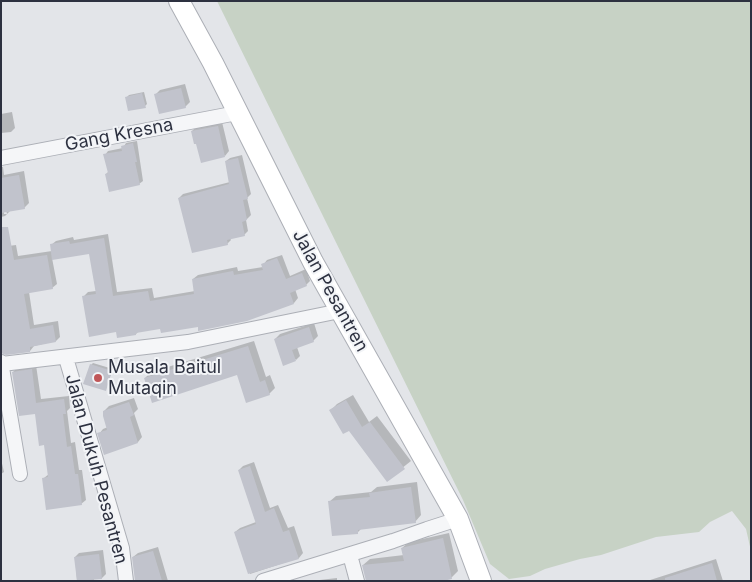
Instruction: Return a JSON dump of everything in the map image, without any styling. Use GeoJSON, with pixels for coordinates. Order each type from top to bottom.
{"type":"FeatureCollection","features":[{"type":"Feature","properties":{"kind":"main road","name":"Jalan Pesantren"},"geometry":{"type":"LineString","coordinates":[[179,1],[213,63],[313,262],[458,520],[481,581]]}},
{"type":"Feature","properties":{"kind":"street","name":"Gang Kresna"},"geometry":{"type":"LineString","coordinates":[[1,158],[237,112]]}},
{"type":"Feature","properties":{"kind":"street","name":"Jalan Dukuh Pesantren"},"geometry":{"type":"LineString","coordinates":[[2,363],[66,358],[188,342],[340,311]]}},
{"type":"Feature","properties":{"kind":"street","name":"Jalan Dukuh Pesantren"},"geometry":{"type":"LineString","coordinates":[[66,358],[122,548],[126,581]]}},
{"type":"Feature","properties":{"kind":"street"},"geometry":{"type":"LineString","coordinates":[[2,363],[20,474]]}},
{"type":"Feature","properties":{"kind":"street"},"geometry":{"type":"LineString","coordinates":[[263,581],[458,520]]}},
{"type":"Feature","properties":{"kind":"street"},"geometry":{"type":"LineString","coordinates":[[350,554],[357,581]]}},
{"type":"Feature","properties":{"kind":"shaded area"},"geometry":{"type":"Polygon","coordinates":[[[217,1],[751,1],[751,551],[746,529],[732,511],[710,522],[699,532],[656,537],[601,555],[545,569],[530,576],[509,579],[490,564],[463,500],[217,1]]]}},
{"type":"Feature","properties":{"kind":"building"},"geometry":{"type":"Polygon","coordinates":[[[181,88],[186,108],[159,114],[154,94],[181,88]]]}},
{"type":"Feature","properties":{"kind":"building"},"geometry":{"type":"Polygon","coordinates":[[[142,93],[146,108],[128,111],[125,97],[142,93]]]}},
{"type":"Feature","properties":{"kind":"building"},"geometry":{"type":"Polygon","coordinates":[[[218,126],[225,157],[201,163],[191,131],[218,126]]]}},
{"type":"Feature","properties":{"kind":"building"},"geometry":{"type":"Polygon","coordinates":[[[133,143],[140,185],[109,192],[105,174],[108,173],[103,154],[122,151],[121,146],[133,143]]]}},
{"type":"Feature","properties":{"kind":"building"},"geometry":{"type":"Polygon","coordinates":[[[238,158],[248,199],[243,200],[247,220],[242,222],[245,236],[227,240],[228,245],[192,253],[178,198],[229,184],[225,161],[238,158]]]}},
{"type":"Feature","properties":{"kind":"building"},"geometry":{"type":"Polygon","coordinates":[[[19,175],[25,209],[1,213],[1,178],[19,175]]]}},
{"type":"Feature","properties":{"kind":"building"},"geometry":{"type":"Polygon","coordinates":[[[1,227],[8,227],[14,260],[47,255],[53,289],[24,294],[30,329],[53,325],[56,342],[30,347],[30,352],[6,355],[1,353],[1,227]]]}},
{"type":"Feature","properties":{"kind":"building"},"geometry":{"type":"Polygon","coordinates":[[[104,238],[113,296],[148,291],[150,301],[194,294],[192,279],[233,271],[234,275],[263,270],[261,264],[277,258],[286,279],[302,273],[307,286],[290,293],[294,304],[247,321],[198,331],[198,327],[161,333],[160,329],[117,338],[116,332],[89,337],[82,296],[96,294],[89,254],[52,260],[50,244],[69,241],[70,244],[104,238]]]}},
{"type":"Feature","properties":{"kind":"building"},"geometry":{"type":"Polygon","coordinates":[[[309,327],[314,342],[292,350],[296,361],[283,366],[274,339],[309,327]]]}},
{"type":"Feature","properties":{"kind":"building"},"geometry":{"type":"Polygon","coordinates":[[[248,346],[260,382],[265,380],[270,395],[246,403],[237,375],[152,403],[144,378],[248,346]]]}},
{"type":"Feature","properties":{"kind":"building","name":"Musala Baitul Mutaqin"},"geometry":{"type":"Polygon","coordinates":[[[90,364],[112,371],[106,391],[83,384],[90,364]]]}},
{"type":"Feature","properties":{"kind":"building"},"geometry":{"type":"Polygon","coordinates":[[[32,369],[36,403],[64,399],[66,414],[63,414],[67,447],[71,446],[75,474],[78,474],[82,505],[46,510],[42,478],[48,477],[44,445],[39,446],[35,414],[19,416],[12,372],[32,369]]]}},
{"type":"Feature","properties":{"kind":"building"},"geometry":{"type":"Polygon","coordinates":[[[346,400],[362,427],[370,422],[405,469],[387,482],[349,431],[343,434],[329,410],[346,400]]]}},
{"type":"Feature","properties":{"kind":"building"},"geometry":{"type":"Polygon","coordinates":[[[129,402],[134,415],[130,417],[138,443],[104,455],[97,433],[107,430],[103,411],[129,402]]]}},
{"type":"Feature","properties":{"kind":"building"},"geometry":{"type":"Polygon","coordinates":[[[250,466],[265,512],[274,508],[283,532],[289,530],[299,559],[248,574],[234,532],[256,524],[238,470],[250,466]]]}},
{"type":"Feature","properties":{"kind":"building"},"geometry":{"type":"Polygon","coordinates":[[[411,487],[416,523],[358,530],[358,534],[332,536],[328,501],[370,497],[369,493],[411,487]]]}},
{"type":"Feature","properties":{"kind":"building"},"geometry":{"type":"Polygon","coordinates":[[[443,538],[452,579],[443,581],[366,581],[362,565],[404,561],[401,548],[443,538]]]}},
{"type":"Feature","properties":{"kind":"building"},"geometry":{"type":"Polygon","coordinates":[[[153,551],[162,581],[135,581],[132,557],[153,551]]]}},
{"type":"Feature","properties":{"kind":"building"},"geometry":{"type":"Polygon","coordinates":[[[99,554],[102,579],[77,581],[74,557],[99,554]]]}},
{"type":"Feature","properties":{"kind":"building"},"geometry":{"type":"Polygon","coordinates":[[[712,563],[717,581],[665,581],[665,578],[712,563]]]}},
{"type":"Feature","properties":{"kind":"place","name":"Musala Baitul Mutaqin"},"geometry":{"type":"Point","coordinates":[98,378]}}]}
